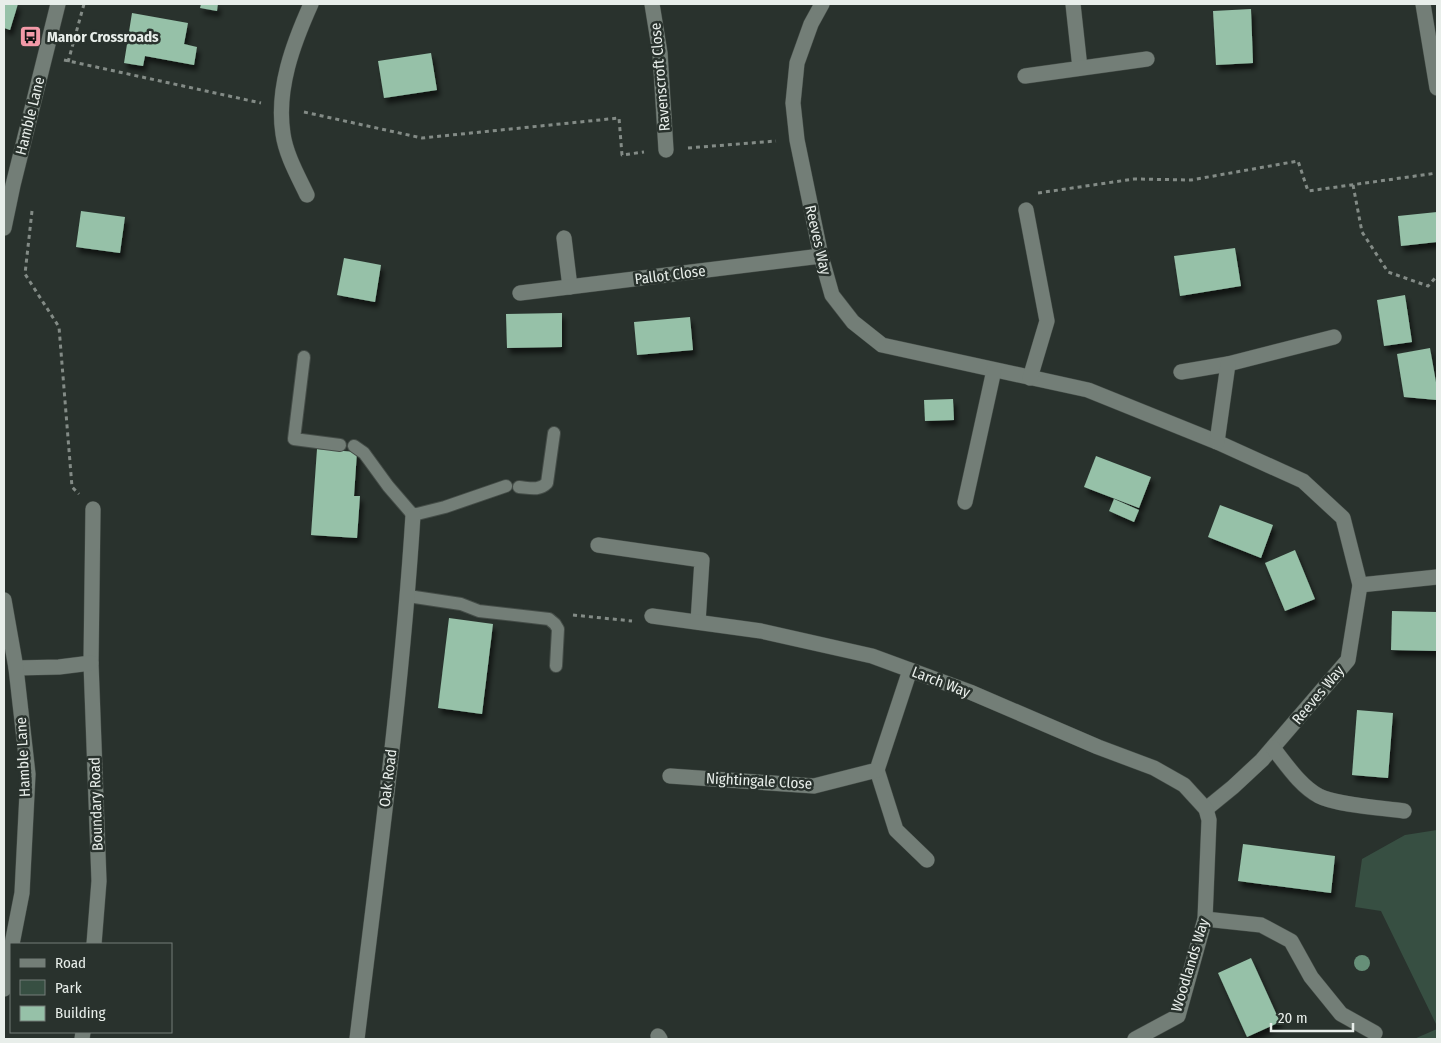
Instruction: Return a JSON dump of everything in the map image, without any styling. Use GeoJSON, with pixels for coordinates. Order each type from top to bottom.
{"type":"FeatureCollection","features":[{"type":"Feature","properties":{"kind":"street","name":"Hamble Lane"},"geometry":{"type":"LineString","coordinates":[[4,228],[58,4]]}},
{"type":"Feature","properties":{"kind":"street"},"geometry":{"type":"LineString","coordinates":[[307,195],[283,135],[281,108],[286,74],[299,31],[311,4]]}},
{"type":"Feature","properties":{"kind":"street","name":"Ravenscroft Close"},"geometry":{"type":"LineString","coordinates":[[652,4],[660,53],[666,150]]}},
{"type":"Feature","properties":{"kind":"street","name":"Reeves Way"},"geometry":{"type":"LineString","coordinates":[[822,4],[811,24],[797,63],[793,103],[796,140],[821,256],[832,295],[853,322],[882,345],[1088,390],[1217,442],[1303,481],[1343,518],[1360,585],[1348,660],[1273,748],[1233,787],[1206,809]]}},
{"type":"Feature","properties":{"kind":"street"},"geometry":{"type":"LineString","coordinates":[[1074,4],[1080,68]]}},
{"type":"Feature","properties":{"kind":"street"},"geometry":{"type":"LineString","coordinates":[[1423,4],[1437,88]]}},
{"type":"Feature","properties":{"kind":"street"},"geometry":{"type":"LineString","coordinates":[[1025,76],[1147,59]]}},
{"type":"Feature","properties":{"kind":"street"},"geometry":{"type":"LineString","coordinates":[[1026,210],[1047,321],[1030,378]]}},
{"type":"Feature","properties":{"kind":"street"},"geometry":{"type":"LineString","coordinates":[[564,238],[570,287]]}},
{"type":"Feature","properties":{"kind":"street","name":"Pallot Close"},"geometry":{"type":"LineString","coordinates":[[520,293],[821,256]]}},
{"type":"Feature","properties":{"kind":"street"},"geometry":{"type":"LineString","coordinates":[[1181,372],[1228,364],[1334,337]]}},
{"type":"Feature","properties":{"kind":"street"},"geometry":{"type":"LineString","coordinates":[[1217,442],[1228,364]]}},
{"type":"Feature","properties":{"kind":"street"},"geometry":{"type":"LineString","coordinates":[[965,502],[994,370]]}},
{"type":"Feature","properties":{"kind":"street","name":"Boundary Road"},"geometry":{"type":"LineString","coordinates":[[93,509],[92,663],[98,881],[94,943]]}},
{"type":"Feature","properties":{"kind":"street","name":"Oak Road"},"geometry":{"type":"LineString","coordinates":[[357,1039],[408,596],[413,515]]}},
{"type":"Feature","properties":{"kind":"street"},"geometry":{"type":"LineString","coordinates":[[598,545],[702,560],[698,622]]}},
{"type":"Feature","properties":{"kind":"street"},"geometry":{"type":"LineString","coordinates":[[1360,585],[1437,578]]}},
{"type":"Feature","properties":{"kind":"street","name":"Hamble Lane"},"geometry":{"type":"LineString","coordinates":[[4,600],[16,668],[28,774],[22,893],[12,943]]}},
{"type":"Feature","properties":{"kind":"street","name":"Larch Way"},"geometry":{"type":"LineString","coordinates":[[652,616],[761,631],[872,656],[970,692],[1098,747],[1154,768],[1184,785],[1206,809]]}},
{"type":"Feature","properties":{"kind":"street"},"geometry":{"type":"LineString","coordinates":[[16,668],[59,667],[92,663]]}},
{"type":"Feature","properties":{"kind":"street"},"geometry":{"type":"LineString","coordinates":[[910,670],[877,770],[896,830],[927,860]]}},
{"type":"Feature","properties":{"kind":"street"},"geometry":{"type":"LineString","coordinates":[[1273,748],[1306,786],[1319,796],[1331,800],[1404,811]]}},
{"type":"Feature","properties":{"kind":"street","name":"Nightingale Close"},"geometry":{"type":"LineString","coordinates":[[670,776],[814,786],[877,770]]}},
{"type":"Feature","properties":{"kind":"street","name":"Woodlands Way"},"geometry":{"type":"LineString","coordinates":[[1136,1039],[1178,1016],[1205,919],[1209,820],[1206,809]]}},
{"type":"Feature","properties":{"kind":"street"},"geometry":{"type":"LineString","coordinates":[[1205,919],[1261,925],[1291,941],[1311,977],[1341,1014],[1375,1033]]}},
{"type":"Feature","properties":{"kind":"street"},"geometry":{"type":"LineString","coordinates":[[4,989],[10,956]]}},
{"type":"Feature","properties":{"kind":"lane"},"geometry":{"type":"LineString","coordinates":[[304,356],[294,439],[340,445]]}},
{"type":"Feature","properties":{"kind":"lane"},"geometry":{"type":"LineString","coordinates":[[519,487],[537,489],[547,483],[554,433]]}},
{"type":"Feature","properties":{"kind":"lane"},"geometry":{"type":"LineString","coordinates":[[354,446],[364,453],[388,486],[413,515],[445,507],[506,486]]}},
{"type":"Feature","properties":{"kind":"lane"},"geometry":{"type":"LineString","coordinates":[[408,596],[461,604],[479,611],[549,619],[558,629],[556,666]]}},
{"type":"Feature","properties":{"kind":"path"},"geometry":{"type":"LineString","coordinates":[[66,70],[84,4]]}},
{"type":"Feature","properties":{"kind":"path"},"geometry":{"type":"LineString","coordinates":[[44,57],[422,138],[619,118],[622,155],[796,140]]}},
{"type":"Feature","properties":{"kind":"path"},"geometry":{"type":"LineString","coordinates":[[1026,210],[1022,196],[1134,179],[1191,180],[1298,161],[1308,191],[1437,173]]}},
{"type":"Feature","properties":{"kind":"path"},"geometry":{"type":"LineString","coordinates":[[1352,185],[1362,232],[1388,272],[1428,286],[1437,276]]}},
{"type":"Feature","properties":{"kind":"path"},"geometry":{"type":"LineString","coordinates":[[32,206],[25,274],[59,327],[72,487],[93,509]]}},
{"type":"Feature","properties":{"kind":"path"},"geometry":{"type":"LineString","coordinates":[[555,624],[571,615],[644,623],[652,616]]}},
{"type":"Feature","properties":{"kind":"green space"},"geometry":{"type":"Polygon","coordinates":[[[1437,830],[1437,1026],[1381,911],[1355,907],[1362,859],[1405,835],[1437,830]]]}},
{"type":"Feature","properties":{"kind":"green space"},"geometry":{"type":"Polygon","coordinates":[[[1437,1029],[1437,1039],[1414,1039],[1437,1029]]]}},
{"type":"Feature","properties":{"kind":"building"},"geometry":{"type":"Polygon","coordinates":[[[4,4],[18,4],[10,30],[4,28],[4,4]]]}},
{"type":"Feature","properties":{"kind":"building"},"geometry":{"type":"Polygon","coordinates":[[[201,4],[218,4],[217,11],[200,8],[201,4]]]}},
{"type":"Feature","properties":{"kind":"building"},"geometry":{"type":"Polygon","coordinates":[[[1251,9],[1253,63],[1216,65],[1213,11],[1251,9]]]}},
{"type":"Feature","properties":{"kind":"building"},"geometry":{"type":"Polygon","coordinates":[[[132,13],[188,23],[184,44],[197,47],[194,65],[145,56],[143,66],[124,63],[132,13]]]}},
{"type":"Feature","properties":{"kind":"building"},"geometry":{"type":"Polygon","coordinates":[[[431,53],[437,90],[384,98],[378,61],[431,53]]]}},
{"type":"Feature","properties":{"kind":"building"},"geometry":{"type":"Polygon","coordinates":[[[81,211],[125,217],[120,253],[76,247],[81,211]]]}},
{"type":"Feature","properties":{"kind":"building"},"geometry":{"type":"Polygon","coordinates":[[[1437,212],[1437,242],[1401,246],[1398,216],[1437,212]]]}},
{"type":"Feature","properties":{"kind":"building"},"geometry":{"type":"Polygon","coordinates":[[[1235,248],[1241,286],[1180,296],[1174,256],[1235,248]]]}},
{"type":"Feature","properties":{"kind":"building"},"geometry":{"type":"Polygon","coordinates":[[[344,258],[381,265],[375,302],[337,295],[344,258]]]}},
{"type":"Feature","properties":{"kind":"building"},"geometry":{"type":"Polygon","coordinates":[[[1405,295],[1412,342],[1384,346],[1377,300],[1405,295]]]}},
{"type":"Feature","properties":{"kind":"building"},"geometry":{"type":"Polygon","coordinates":[[[562,313],[562,347],[507,348],[506,314],[562,313]]]}},
{"type":"Feature","properties":{"kind":"building"},"geometry":{"type":"Polygon","coordinates":[[[690,317],[693,350],[637,355],[634,322],[690,317]]]}},
{"type":"Feature","properties":{"kind":"building"},"geometry":{"type":"Polygon","coordinates":[[[1430,348],[1437,388],[1437,400],[1404,397],[1397,354],[1430,348]]]}},
{"type":"Feature","properties":{"kind":"building"},"geometry":{"type":"Polygon","coordinates":[[[953,399],[954,420],[925,421],[924,400],[953,399]]]}},
{"type":"Feature","properties":{"kind":"building"},"geometry":{"type":"Polygon","coordinates":[[[317,449],[357,452],[354,496],[360,496],[357,538],[311,535],[317,449]]]}},
{"type":"Feature","properties":{"kind":"building"},"geometry":{"type":"Polygon","coordinates":[[[1096,456],[1151,477],[1139,508],[1084,487],[1096,456]]]}},
{"type":"Feature","properties":{"kind":"building"},"geometry":{"type":"Polygon","coordinates":[[[1114,499],[1139,510],[1134,522],[1109,511],[1114,499]]]}},
{"type":"Feature","properties":{"kind":"building"},"geometry":{"type":"Polygon","coordinates":[[[1220,505],[1273,525],[1261,558],[1208,537],[1220,505]]]}},
{"type":"Feature","properties":{"kind":"building"},"geometry":{"type":"Polygon","coordinates":[[[1295,550],[1315,599],[1285,611],[1265,563],[1295,550]]]}},
{"type":"Feature","properties":{"kind":"building"},"geometry":{"type":"Polygon","coordinates":[[[1392,611],[1437,612],[1437,651],[1391,650],[1392,611]]]}},
{"type":"Feature","properties":{"kind":"building"},"geometry":{"type":"Polygon","coordinates":[[[449,618],[493,624],[482,714],[438,708],[449,618]]]}},
{"type":"Feature","properties":{"kind":"building"},"geometry":{"type":"Polygon","coordinates":[[[1357,710],[1393,713],[1388,778],[1352,775],[1357,710]]]}},
{"type":"Feature","properties":{"kind":"building"},"geometry":{"type":"Polygon","coordinates":[[[1243,844],[1335,856],[1331,893],[1238,881],[1243,844]]]}},
{"type":"Feature","properties":{"kind":"building"},"geometry":{"type":"Polygon","coordinates":[[[1251,958],[1280,1022],[1247,1037],[1218,973],[1251,958]]]}},
{"type":"Feature","properties":{"kind":"place","name":"Manor Crossroads"},"geometry":{"type":"Point","coordinates":[31,37]}}]}
